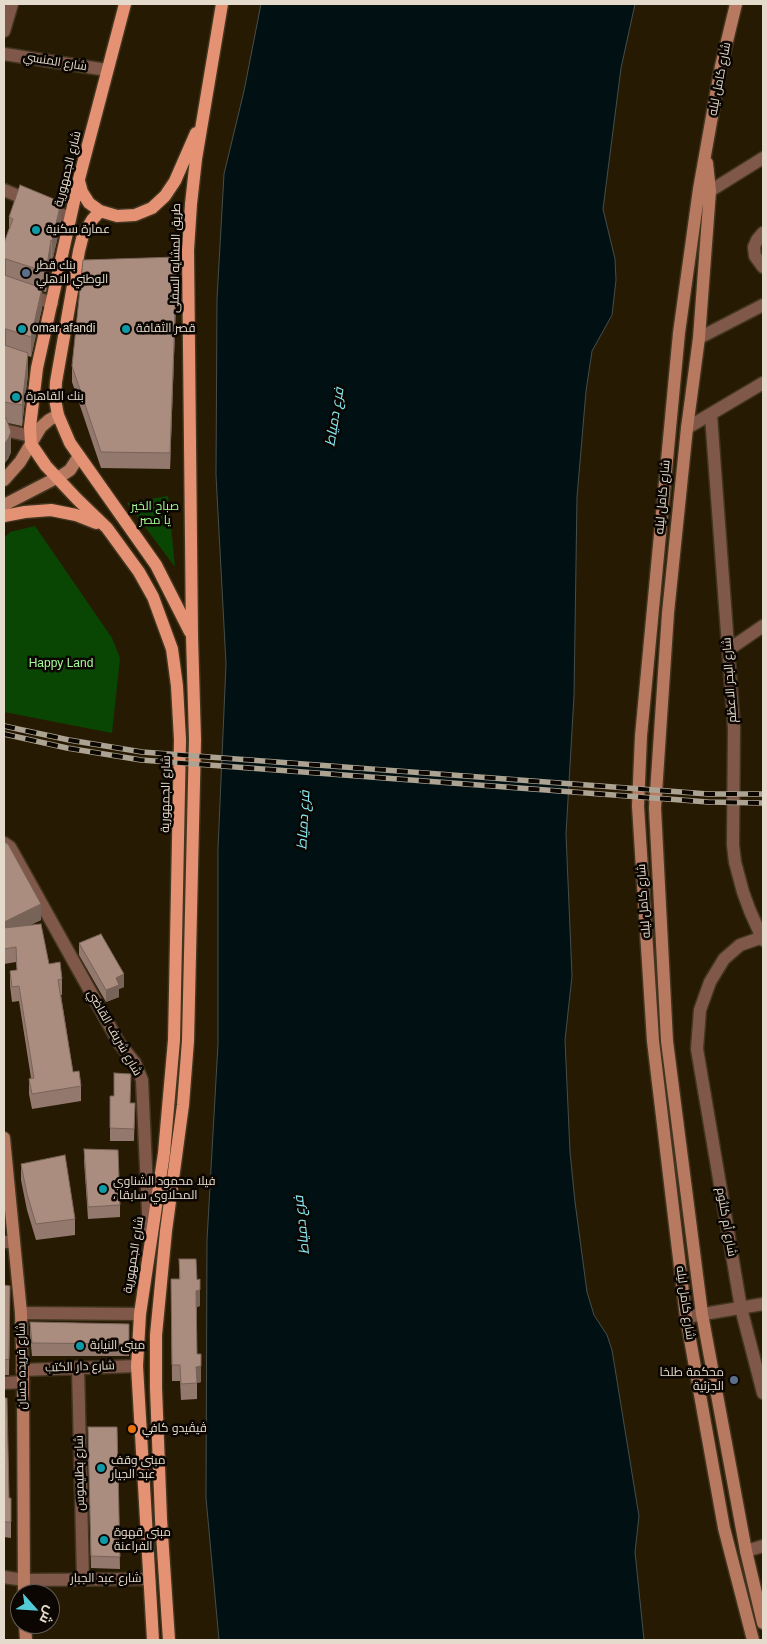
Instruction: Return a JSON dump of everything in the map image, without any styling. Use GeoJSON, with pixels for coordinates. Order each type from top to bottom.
{"type":"FeatureCollection","features":[{"type":"Feature","properties":{"kind":"main road","name":"شارع الجمهورية"},"geometry":{"type":"LineString","coordinates":[[125,4],[79,179],[52,303],[33,367],[30,427],[31,440],[46,466],[107,528],[139,572],[153,597],[164,624],[172,650],[177,686],[180,740],[174,1040],[164,1153],[140,1314],[137,1366],[142,1423],[153,1640]]}},
{"type":"Feature","properties":{"kind":"main road","name":"طريق المشايه السفلى"},"geometry":{"type":"LineString","coordinates":[[192,636],[188,250],[195,168],[222,4]]}},
{"type":"Feature","properties":{"kind":"main road"},"geometry":{"type":"LineString","coordinates":[[79,179],[82,192],[89,204],[100,211],[117,216],[135,215],[152,208],[165,196],[175,181],[205,114]]}},
{"type":"Feature","properties":{"kind":"main road"},"geometry":{"type":"LineString","coordinates":[[100,211],[83,234],[79,251],[56,382],[58,415],[70,443],[156,565],[192,636],[195,740],[188,1041],[183,1104],[166,1230],[156,1335],[161,1519],[170,1640]]}},
{"type":"Feature","properties":{"kind":"main road"},"geometry":{"type":"LineString","coordinates":[[4,516],[38,510],[58,511],[86,518],[107,528]]}},
{"type":"Feature","properties":{"kind":"street"},"geometry":{"type":"LineString","coordinates":[[4,31],[12,4]]}},
{"type":"Feature","properties":{"kind":"street","name":"شارع كامل ليله"},"geometry":{"type":"LineString","coordinates":[[736,4],[721,66],[705,156],[679,333],[641,736],[638,806],[654,1041],[686,1317],[724,1528],[753,1640]]}},
{"type":"Feature","properties":{"kind":"street","name":"شارع المنسي"},"geometry":{"type":"LineString","coordinates":[[4,54],[107,70]]}},
{"type":"Feature","properties":{"kind":"street","name":"شارع كامل ليله"},"geometry":{"type":"LineString","coordinates":[[705,156],[709,169],[710,191],[699,336],[687,428],[668,613],[655,808],[667,1040],[702,1314],[746,1551],[763,1623]]}},
{"type":"Feature","properties":{"kind":"street"},"geometry":{"type":"LineString","coordinates":[[710,191],[763,158]]}},
{"type":"Feature","properties":{"kind":"street"},"geometry":{"type":"LineString","coordinates":[[4,190],[70,218]]}},
{"type":"Feature","properties":{"kind":"street"},"geometry":{"type":"LineString","coordinates":[[763,233],[754,247],[755,256],[763,267]]}},
{"type":"Feature","properties":{"kind":"street"},"geometry":{"type":"LineString","coordinates":[[4,287],[52,303]]}},
{"type":"Feature","properties":{"kind":"street"},"geometry":{"type":"LineString","coordinates":[[679,333],[689,332],[699,336],[763,306]]}},
{"type":"Feature","properties":{"kind":"street"},"geometry":{"type":"LineString","coordinates":[[677,351],[686,355],[696,354]]}},
{"type":"Feature","properties":{"kind":"street"},"geometry":{"type":"LineString","coordinates":[[687,428],[712,415],[763,383]]}},
{"type":"Feature","properties":{"kind":"street"},"geometry":{"type":"LineString","coordinates":[[4,480],[20,462],[31,440],[41,427],[58,415]]}},
{"type":"Feature","properties":{"kind":"street","name":"شارع البحر الاعظم"},"geometry":{"type":"LineString","coordinates":[[712,415],[734,728],[733,845],[743,892],[763,938]]}},
{"type":"Feature","properties":{"kind":"street"},"geometry":{"type":"LineString","coordinates":[[4,430],[31,440]]}},
{"type":"Feature","properties":{"kind":"street"},"geometry":{"type":"LineString","coordinates":[[4,505],[70,470],[79,456]]}},
{"type":"Feature","properties":{"kind":"street"},"geometry":{"type":"LineString","coordinates":[[728,650],[763,626]]}},
{"type":"Feature","properties":{"kind":"street","name":"شارع شريف القاضي"},"geometry":{"type":"LineString","coordinates":[[4,843],[10,847],[119,1043],[135,1064],[142,1080],[150,1245]]}},
{"type":"Feature","properties":{"kind":"street","name":"شارع أم كلثوم"},"geometry":{"type":"LineString","coordinates":[[763,938],[740,945],[724,959],[710,982],[700,1010],[697,1049],[741,1308],[763,1393]]}},
{"type":"Feature","properties":{"kind":"street","name":"شارع فريده حسان"},"geometry":{"type":"LineString","coordinates":[[4,1138],[9,1242],[21,1313],[24,1584]]}},
{"type":"Feature","properties":{"kind":"street"},"geometry":{"type":"LineString","coordinates":[[4,1293],[19,1293]]}},
{"type":"Feature","properties":{"kind":"street"},"geometry":{"type":"LineString","coordinates":[[686,1317],[763,1304]]}},
{"type":"Feature","properties":{"kind":"street"},"geometry":{"type":"LineString","coordinates":[[21,1313],[140,1314]]}},
{"type":"Feature","properties":{"kind":"street","name":"شارع دار الكتب"},"geometry":{"type":"LineString","coordinates":[[4,1383],[23,1376],[78,1367],[137,1366]]}},
{"type":"Feature","properties":{"kind":"street","name":"شارع بطليموس"},"geometry":{"type":"LineString","coordinates":[[78,1367],[83,1579]]}},
{"type":"Feature","properties":{"kind":"street"},"geometry":{"type":"LineString","coordinates":[[746,1551],[763,1546]]}},
{"type":"Feature","properties":{"kind":"street","name":"شارع عبد الجبار"},"geometry":{"type":"LineString","coordinates":[[4,1577],[24,1580],[149,1579]]}},
{"type":"Feature","properties":{"kind":"green space","name":"صباح الخير يا مصر"},"geometry":{"type":"Polygon","coordinates":[[[168,496],[175,567],[127,503],[168,496]]]}},
{"type":"Feature","properties":{"kind":"green space","name":"Happy Land"},"geometry":{"type":"Polygon","coordinates":[[[35,526],[112,638],[120,658],[112,733],[4,712],[4,538],[10,532],[35,526]]]}},
{"type":"Feature","properties":{"kind":"water","name":"فرع دمياط"},"geometry":{"type":"Polygon","coordinates":[[[261,4],[635,4],[621,68],[603,209],[615,259],[616,280],[612,315],[592,351],[586,391],[577,497],[574,696],[566,834],[572,976],[565,1040],[570,1152],[575,1202],[587,1292],[594,1315],[607,1335],[612,1350],[639,1516],[635,1552],[644,1640],[219,1640],[206,1498],[207,1240],[218,1044],[218,849],[226,664],[216,475],[217,299],[224,174],[244,91],[261,4]]]}},
{"type":"Feature","properties":{"kind":"building"},"geometry":{"type":"Polygon","coordinates":[[[20,185],[61,202],[51,240],[46,272],[4,259],[4,243],[13,219],[9,217],[20,185]]]}},
{"type":"Feature","properties":{"kind":"building","name":"قصر الثقافة"},"geometry":{"type":"Polygon","coordinates":[[[177,257],[170,453],[101,452],[72,366],[83,260],[177,257]]]}},
{"type":"Feature","properties":{"kind":"building"},"geometry":{"type":"Polygon","coordinates":[[[4,275],[42,288],[31,337],[4,329],[4,275]]]}},
{"type":"Feature","properties":{"kind":"building"},"geometry":{"type":"Polygon","coordinates":[[[4,345],[28,353],[22,405],[4,402],[4,345]]]}},
{"type":"Feature","properties":{"kind":"building"},"geometry":{"type":"Polygon","coordinates":[[[4,418],[6,418],[11,432],[4,444],[4,418]]]}},
{"type":"Feature","properties":{"kind":"building"},"geometry":{"type":"Polygon","coordinates":[[[4,842],[8,844],[41,904],[4,922],[4,842]]]}},
{"type":"Feature","properties":{"kind":"building"},"geometry":{"type":"Polygon","coordinates":[[[41,924],[49,964],[60,962],[62,979],[58,980],[73,1072],[79,1071],[81,1086],[32,1094],[29,1079],[34,1078],[19,986],[12,987],[10,971],[17,970],[16,947],[4,949],[4,928],[41,924]]]}},
{"type":"Feature","properties":{"kind":"building"},"geometry":{"type":"Polygon","coordinates":[[[101,934],[124,974],[116,978],[119,985],[106,990],[79,943],[101,934]]]}},
{"type":"Feature","properties":{"kind":"building"},"geometry":{"type":"Polygon","coordinates":[[[114,1073],[131,1074],[130,1103],[135,1103],[134,1129],[110,1128],[110,1096],[114,1096],[114,1073]]]}},
{"type":"Feature","properties":{"kind":"building","name":"فيلا محمود الشناوي ، المحلاوي سابقا"},"geometry":{"type":"Polygon","coordinates":[[[84,1149],[118,1150],[120,1205],[88,1207],[84,1149]]]}},
{"type":"Feature","properties":{"kind":"building"},"geometry":{"type":"Polygon","coordinates":[[[65,1155],[75,1219],[36,1224],[21,1164],[65,1155]]]}},
{"type":"Feature","properties":{"kind":"building"},"geometry":{"type":"Polygon","coordinates":[[[179,1259],[196,1259],[197,1280],[200,1279],[200,1290],[196,1291],[197,1354],[201,1354],[201,1366],[196,1367],[197,1383],[181,1384],[180,1365],[172,1365],[171,1279],[180,1279],[179,1259]]]}},
{"type":"Feature","properties":{"kind":"building"},"geometry":{"type":"Polygon","coordinates":[[[4,1285],[10,1286],[9,1359],[4,1360],[4,1285]]]}},
{"type":"Feature","properties":{"kind":"building"},"geometry":{"type":"Polygon","coordinates":[[[30,1322],[129,1324],[129,1344],[32,1343],[30,1322]]]}},
{"type":"Feature","properties":{"kind":"building"},"geometry":{"type":"Polygon","coordinates":[[[4,1398],[7,1398],[11,1522],[4,1522],[4,1398]]]}},
{"type":"Feature","properties":{"kind":"building"},"geometry":{"type":"Polygon","coordinates":[[[88,1427],[117,1427],[120,1557],[91,1556],[88,1427]]]}},
{"type":"Feature","properties":{"kind":"railway"},"geometry":{"type":"LineString","coordinates":[[4,726],[69,740],[142,752],[708,794],[763,794]]}},
{"type":"Feature","properties":{"kind":"railway"},"geometry":{"type":"LineString","coordinates":[[4,734],[67,748],[141,760],[708,802],[763,803]]}},
{"type":"Feature","properties":{"kind":"place","name":"عمارة سكنية"},"geometry":{"type":"Point","coordinates":[36,230]}},
{"type":"Feature","properties":{"kind":"place","name":"بنك قطر الوطني الاهلي"},"geometry":{"type":"Point","coordinates":[26,273]}},
{"type":"Feature","properties":{"kind":"place","name":"omar afandi"},"geometry":{"type":"Point","coordinates":[22,329]}},
{"type":"Feature","properties":{"kind":"place","name":"قصر الثقافة"},"geometry":{"type":"Point","coordinates":[126,329]}},
{"type":"Feature","properties":{"kind":"place","name":"بنك القاهرة"},"geometry":{"type":"Point","coordinates":[16,397]}},
{"type":"Feature","properties":{"kind":"place","name":"فيلا محمود الشناوي ، المحلاوي سابقا"},"geometry":{"type":"Point","coordinates":[103,1189]}},
{"type":"Feature","properties":{"kind":"place","name":"مبنى النيابة"},"geometry":{"type":"Point","coordinates":[80,1346]}},
{"type":"Feature","properties":{"kind":"place","name":"محكمة طلخا الجزئية"},"geometry":{"type":"Point","coordinates":[734,1380]}},
{"type":"Feature","properties":{"kind":"place","name":"ڤيڤيدو كافي"},"geometry":{"type":"Point","coordinates":[132,1429]}},
{"type":"Feature","properties":{"kind":"place","name":"مبنى وقف عبد الجيار"},"geometry":{"type":"Point","coordinates":[101,1468]}},
{"type":"Feature","properties":{"kind":"place","name":"مبنى قهوة الفراعنة"},"geometry":{"type":"Point","coordinates":[104,1540]}}]}
